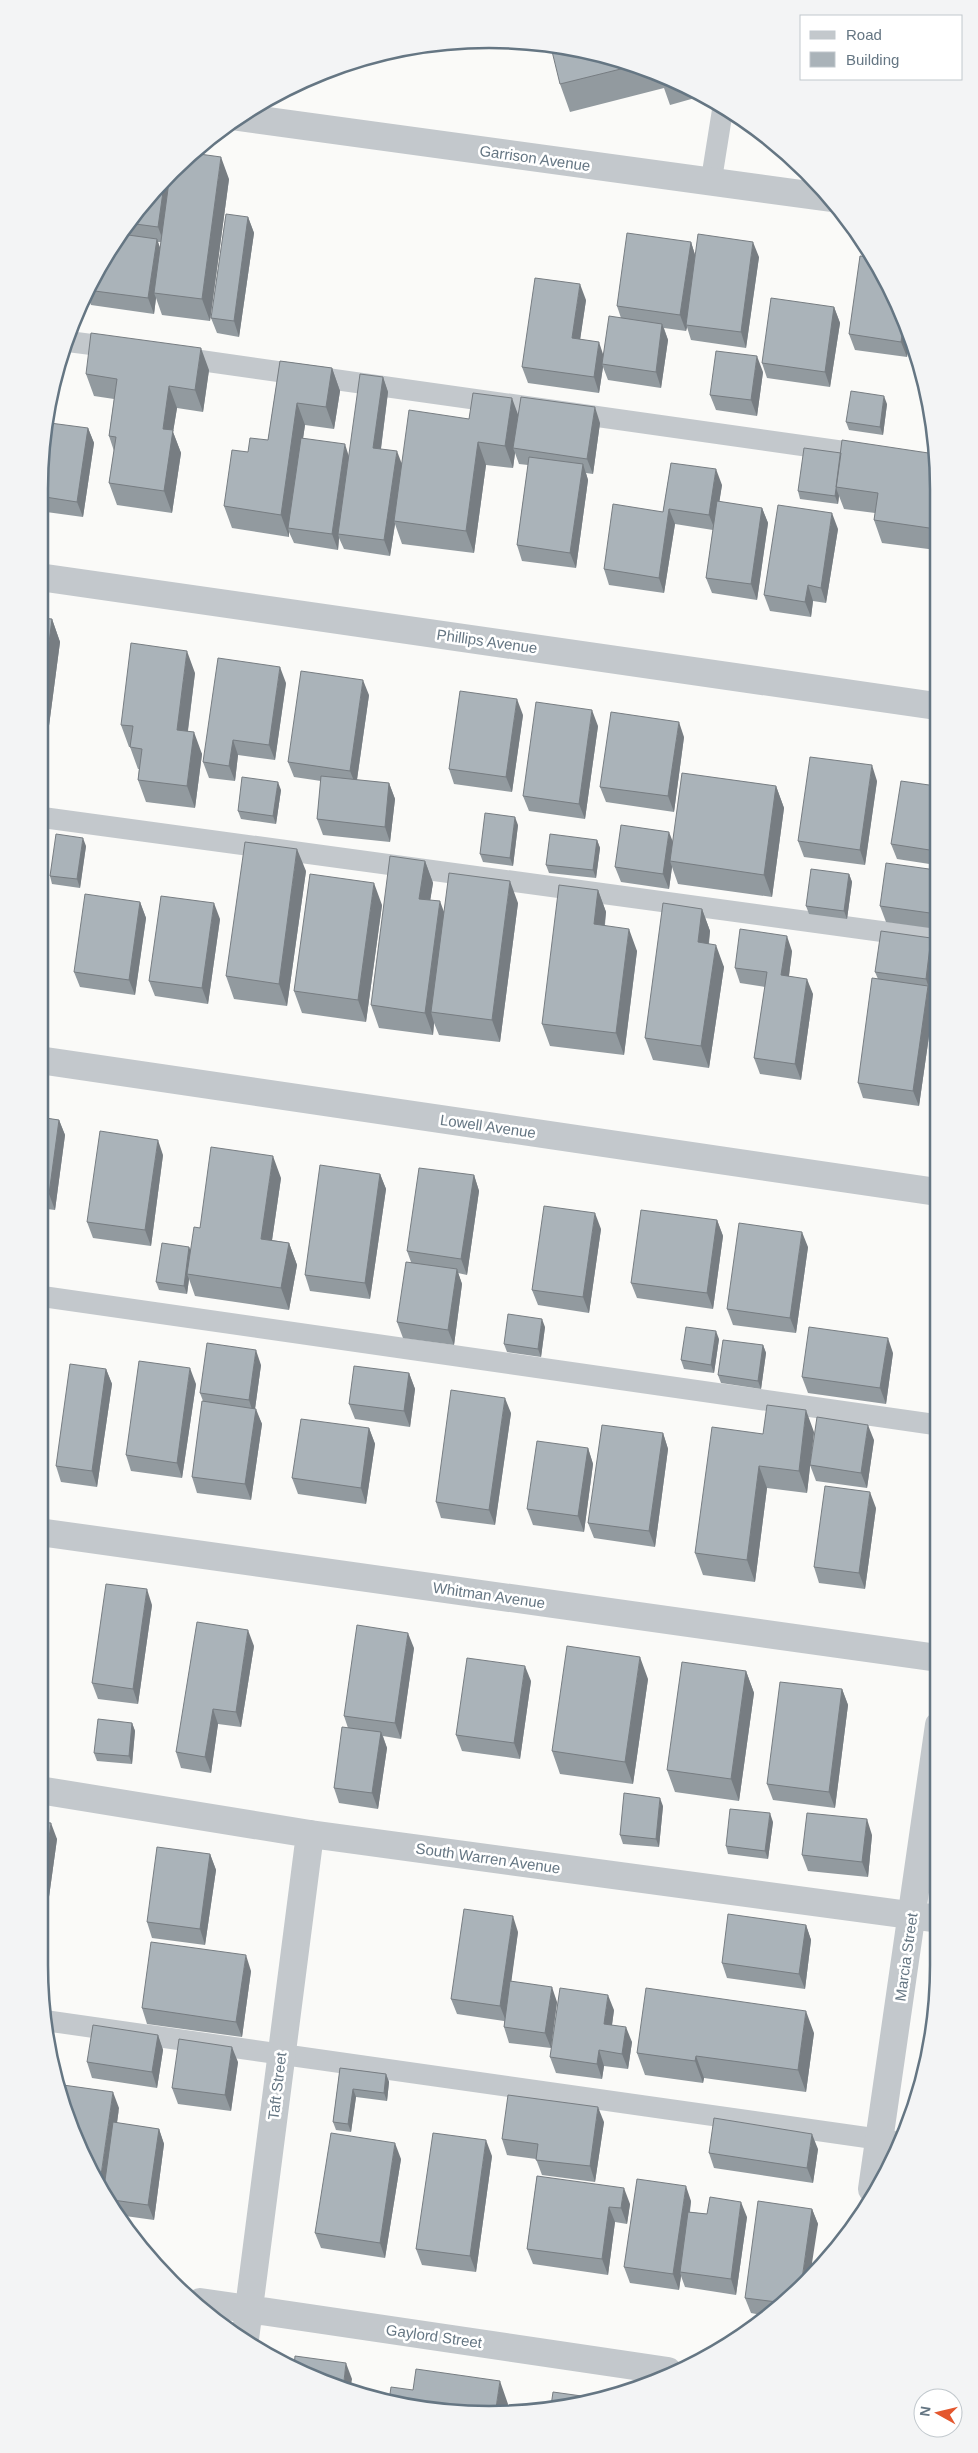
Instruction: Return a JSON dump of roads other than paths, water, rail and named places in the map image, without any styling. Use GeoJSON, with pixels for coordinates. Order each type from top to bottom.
{"type":"FeatureCollection","features":[{"type":"Feature","properties":{"kind":"street","name":"Garrison Avenue"},"geometry":{"type":"LineString","coordinates":[[248,119],[820,196]]}},
{"type":"Feature","properties":{"kind":"street","name":"Phillips Avenue"},"geometry":{"type":"LineString","coordinates":[[48,578],[930,705]]}},
{"type":"Feature","properties":{"kind":"street","name":"Lowell Avenue"},"geometry":{"type":"LineString","coordinates":[[48,1061],[930,1191]]}},
{"type":"Feature","properties":{"kind":"street","name":"Whitman Avenue"},"geometry":{"type":"LineString","coordinates":[[48,1533],[930,1657]]}},
{"type":"Feature","properties":{"kind":"street","name":"Marcia Street"},"geometry":{"type":"LineString","coordinates":[[878,2173],[889,2140],[912,1915],[930,1788]]}},
{"type":"Feature","properties":{"kind":"street","name":"South Warren Avenue"},"geometry":{"type":"LineString","coordinates":[[48,1791],[310,1834],[930,1918]]}},
{"type":"Feature","properties":{"kind":"street","name":"Taft Street"},"geometry":{"type":"LineString","coordinates":[[246,2332],[310,1834]]}},
{"type":"Feature","properties":{"kind":"street","name":"Gaylord Street"},"geometry":{"type":"LineString","coordinates":[[206,2303],[662,2370]]}},
{"type":"Feature","properties":{"kind":"lane"},"geometry":{"type":"LineString","coordinates":[[711,182],[722,114]]}},
{"type":"Feature","properties":{"kind":"lane"},"geometry":{"type":"LineString","coordinates":[[73,342],[886,457]]}},
{"type":"Feature","properties":{"kind":"lane"},"geometry":{"type":"LineString","coordinates":[[48,817],[930,938]]}},
{"type":"Feature","properties":{"kind":"lane"},"geometry":{"type":"LineString","coordinates":[[48,1297],[930,1424]]}},
{"type":"Feature","properties":{"kind":"lane"},"geometry":{"type":"LineString","coordinates":[[51,2020],[281,2055],[889,2140]]}}]}
